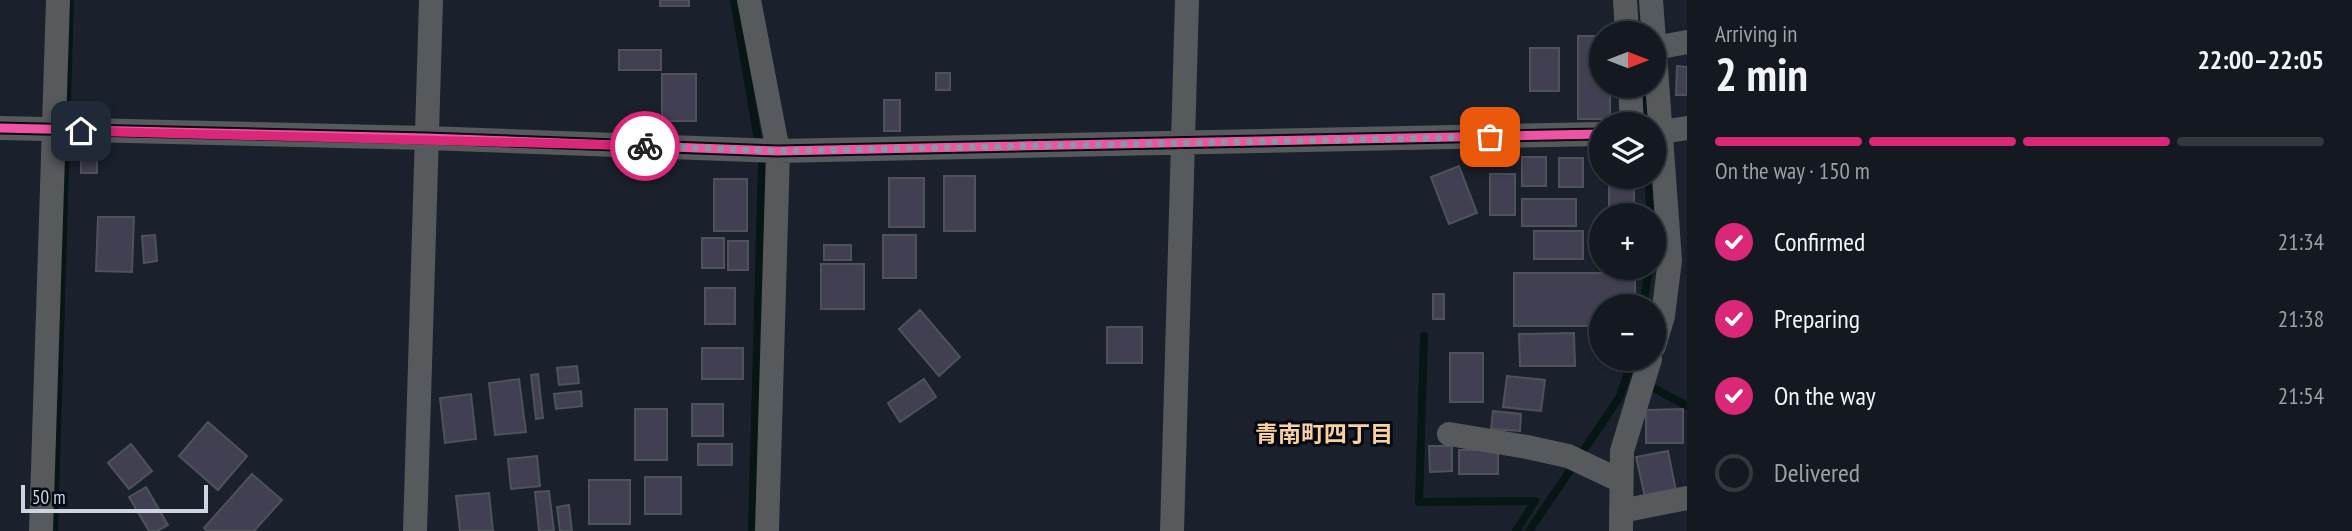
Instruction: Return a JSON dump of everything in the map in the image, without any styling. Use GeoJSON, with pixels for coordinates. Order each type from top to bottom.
{"type":"FeatureCollection","features":[{"type":"Feature","properties":{"kind":"street"},"geometry":{"type":"LineString","coordinates":[[41,531],[58,0]]}},
{"type":"Feature","properties":{"kind":"street"},"geometry":{"type":"LineString","coordinates":[[415,531],[431,0]]}},
{"type":"Feature","properties":{"kind":"street"},"geometry":{"type":"LineString","coordinates":[[749,0],[778,151],[767,531]]}},
{"type":"Feature","properties":{"kind":"street"},"geometry":{"type":"LineString","coordinates":[[1172,531],[1187,0]]}},
{"type":"Feature","properties":{"kind":"street"},"geometry":{"type":"LineString","coordinates":[[1625,0],[1626,21]]}},
{"type":"Feature","properties":{"kind":"street"},"geometry":{"type":"LineString","coordinates":[[1651,0],[1653,21]]}},
{"type":"Feature","properties":{"kind":"street"},"geometry":{"type":"LineString","coordinates":[[1666,46],[1687,43]]}},
{"type":"Feature","properties":{"kind":"street"},"geometry":{"type":"LineString","coordinates":[[0,128],[427,138],[778,151],[1589,134]]}},
{"type":"Feature","properties":{"kind":"street"},"geometry":{"type":"LineString","coordinates":[[1666,132],[1687,128]]}},
{"type":"Feature","properties":{"kind":"street"},"geometry":{"type":"LineString","coordinates":[[1663,189],[1670,260],[1666,294]]}},
{"type":"Feature","properties":{"kind":"street"},"geometry":{"type":"LineString","coordinates":[[1646,371],[1622,451],[1621,521],[1687,498]]}},
{"type":"Feature","properties":{"kind":"street"},"geometry":{"type":"LineString","coordinates":[[1449,435],[1567,456],[1621,481]]}},
{"type":"Feature","properties":{"kind":"building"},"geometry":{"type":"Polygon","coordinates":[[[660,0],[689,0],[689,6],[660,6],[660,0]]]}},
{"type":"Feature","properties":{"kind":"building"},"geometry":{"type":"Polygon","coordinates":[[[1578,36],[1589,36],[1589,98],[1610,98],[1610,112],[1589,112],[1589,119],[1578,119],[1578,36]]]}},
{"type":"Feature","properties":{"kind":"building"},"geometry":{"type":"Polygon","coordinates":[[[1530,48],[1559,48],[1559,91],[1530,91],[1530,48]]]}},
{"type":"Feature","properties":{"kind":"building"},"geometry":{"type":"Polygon","coordinates":[[[619,50],[661,50],[661,70],[619,70],[619,50]]]}},
{"type":"Feature","properties":{"kind":"building"},"geometry":{"type":"Polygon","coordinates":[[[1677,66],[1687,67],[1687,95],[1676,95],[1677,66]]]}},
{"type":"Feature","properties":{"kind":"building"},"geometry":{"type":"Polygon","coordinates":[[[936,73],[950,73],[950,90],[936,90],[936,73]]]}},
{"type":"Feature","properties":{"kind":"building"},"geometry":{"type":"Polygon","coordinates":[[[662,74],[696,74],[696,121],[662,121],[662,74]]]}},
{"type":"Feature","properties":{"kind":"building"},"geometry":{"type":"Polygon","coordinates":[[[884,100],[900,100],[900,131],[884,131],[884,100]]]}},
{"type":"Feature","properties":{"kind":"building"},"geometry":{"type":"Polygon","coordinates":[[[81,147],[97,147],[97,173],[81,173],[81,147]]]}},
{"type":"Feature","properties":{"kind":"building"},"geometry":{"type":"Polygon","coordinates":[[[1522,157],[1546,157],[1546,186],[1522,186],[1522,157]]]}},
{"type":"Feature","properties":{"kind":"building"},"geometry":{"type":"Polygon","coordinates":[[[1559,158],[1583,158],[1583,187],[1559,187],[1559,158]]]}},
{"type":"Feature","properties":{"kind":"building"},"geometry":{"type":"Polygon","coordinates":[[[1459,166],[1477,213],[1449,224],[1431,177],[1459,166]]]}},
{"type":"Feature","properties":{"kind":"building"},"geometry":{"type":"Polygon","coordinates":[[[1490,174],[1515,174],[1515,215],[1490,215],[1490,174]]]}},
{"type":"Feature","properties":{"kind":"building"},"geometry":{"type":"Polygon","coordinates":[[[944,176],[975,176],[975,231],[944,231],[944,176]]]}},
{"type":"Feature","properties":{"kind":"building"},"geometry":{"type":"Polygon","coordinates":[[[889,178],[924,178],[924,227],[889,227],[889,178]]]}},
{"type":"Feature","properties":{"kind":"building"},"geometry":{"type":"Polygon","coordinates":[[[714,179],[747,179],[747,231],[714,231],[714,179]]]}},
{"type":"Feature","properties":{"kind":"building"},"geometry":{"type":"Polygon","coordinates":[[[1609,189],[1634,189],[1634,203],[1609,203],[1609,189]]]}},
{"type":"Feature","properties":{"kind":"building"},"geometry":{"type":"Polygon","coordinates":[[[1522,199],[1576,199],[1576,226],[1522,226],[1522,199]]]}},
{"type":"Feature","properties":{"kind":"building"},"geometry":{"type":"Polygon","coordinates":[[[98,217],[134,217],[132,272],[96,271],[98,217]]]}},
{"type":"Feature","properties":{"kind":"building"},"geometry":{"type":"Polygon","coordinates":[[[1534,231],[1583,231],[1583,259],[1534,259],[1534,231]]]}},
{"type":"Feature","properties":{"kind":"building"},"geometry":{"type":"Polygon","coordinates":[[[155,235],[157,261],[144,263],[142,236],[155,235]]]}},
{"type":"Feature","properties":{"kind":"building"},"geometry":{"type":"Polygon","coordinates":[[[883,235],[916,235],[916,278],[883,278],[883,235]]]}},
{"type":"Feature","properties":{"kind":"building"},"geometry":{"type":"Polygon","coordinates":[[[702,238],[724,238],[724,268],[702,268],[702,238]]]}},
{"type":"Feature","properties":{"kind":"building"},"geometry":{"type":"Polygon","coordinates":[[[728,241],[748,241],[748,270],[728,270],[728,241]]]}},
{"type":"Feature","properties":{"kind":"building"},"geometry":{"type":"Polygon","coordinates":[[[824,245],[851,245],[851,260],[824,260],[824,245]]]}},
{"type":"Feature","properties":{"kind":"building"},"geometry":{"type":"Polygon","coordinates":[[[821,264],[864,264],[864,309],[821,309],[821,264]]]}},
{"type":"Feature","properties":{"kind":"building"},"geometry":{"type":"Polygon","coordinates":[[[1514,273],[1589,273],[1589,280],[1635,280],[1635,294],[1589,294],[1589,326],[1514,326],[1514,273]]]}},
{"type":"Feature","properties":{"kind":"building"},"geometry":{"type":"Polygon","coordinates":[[[705,288],[735,288],[735,324],[705,324],[705,288]]]}},
{"type":"Feature","properties":{"kind":"building"},"geometry":{"type":"Polygon","coordinates":[[[1433,294],[1444,294],[1444,319],[1433,319],[1433,294]]]}},
{"type":"Feature","properties":{"kind":"building"},"geometry":{"type":"Polygon","coordinates":[[[920,310],[960,357],[939,376],[899,329],[920,310]]]}},
{"type":"Feature","properties":{"kind":"building"},"geometry":{"type":"Polygon","coordinates":[[[1107,327],[1142,327],[1142,363],[1107,363],[1107,327]]]}},
{"type":"Feature","properties":{"kind":"building"},"geometry":{"type":"Polygon","coordinates":[[[1574,333],[1575,366],[1520,366],[1519,334],[1574,333]]]}},
{"type":"Feature","properties":{"kind":"building"},"geometry":{"type":"Polygon","coordinates":[[[702,348],[743,348],[743,379],[702,379],[702,348]]]}},
{"type":"Feature","properties":{"kind":"building"},"geometry":{"type":"Polygon","coordinates":[[[1450,353],[1483,353],[1483,402],[1450,402],[1450,353]]]}},
{"type":"Feature","properties":{"kind":"building"},"geometry":{"type":"Polygon","coordinates":[[[577,366],[579,383],[559,385],[557,368],[577,366]]]}},
{"type":"Feature","properties":{"kind":"building"},"geometry":{"type":"Polygon","coordinates":[[[538,374],[543,418],[536,419],[531,375],[538,374]]]}},
{"type":"Feature","properties":{"kind":"building"},"geometry":{"type":"Polygon","coordinates":[[[1507,376],[1545,380],[1541,411],[1503,407],[1507,376]]]}},
{"type":"Feature","properties":{"kind":"building"},"geometry":{"type":"Polygon","coordinates":[[[519,379],[526,432],[495,435],[489,383],[519,379]]]}},
{"type":"Feature","properties":{"kind":"building"},"geometry":{"type":"Polygon","coordinates":[[[924,379],[936,397],[900,422],[888,403],[924,379]]]}},
{"type":"Feature","properties":{"kind":"building"},"geometry":{"type":"Polygon","coordinates":[[[581,391],[582,406],[556,409],[554,394],[581,391]]]}},
{"type":"Feature","properties":{"kind":"building"},"geometry":{"type":"Polygon","coordinates":[[[471,394],[476,439],[445,443],[440,398],[471,394]]]}},
{"type":"Feature","properties":{"kind":"building"},"geometry":{"type":"Polygon","coordinates":[[[692,404],[723,404],[723,436],[692,436],[692,404]]]}},
{"type":"Feature","properties":{"kind":"building"},"geometry":{"type":"Polygon","coordinates":[[[635,409],[667,409],[667,460],[635,460],[635,409]]]}},
{"type":"Feature","properties":{"kind":"building"},"geometry":{"type":"Polygon","coordinates":[[[1683,409],[1683,443],[1646,443],[1646,410],[1683,409]]]}},
{"type":"Feature","properties":{"kind":"building"},"geometry":{"type":"Polygon","coordinates":[[[1493,411],[1521,414],[1520,431],[1491,429],[1493,411]]]}},
{"type":"Feature","properties":{"kind":"building"},"geometry":{"type":"Polygon","coordinates":[[[208,422],[247,456],[218,490],[179,456],[208,422]]]}},
{"type":"Feature","properties":{"kind":"building"},"geometry":{"type":"Polygon","coordinates":[[[131,444],[152,471],[129,489],[108,463],[131,444]]]}},
{"type":"Feature","properties":{"kind":"building"},"geometry":{"type":"Polygon","coordinates":[[[698,444],[732,444],[732,465],[698,465],[698,444]]]}},
{"type":"Feature","properties":{"kind":"building"},"geometry":{"type":"Polygon","coordinates":[[[1429,446],[1452,446],[1452,471],[1430,472],[1429,446]]]}},
{"type":"Feature","properties":{"kind":"building"},"geometry":{"type":"Polygon","coordinates":[[[1459,450],[1498,450],[1498,474],[1459,474],[1459,450]]]}},
{"type":"Feature","properties":{"kind":"building"},"geometry":{"type":"Polygon","coordinates":[[[1668,451],[1676,491],[1645,497],[1636,457],[1668,451]]]}},
{"type":"Feature","properties":{"kind":"building"},"geometry":{"type":"Polygon","coordinates":[[[537,456],[540,486],[511,489],[508,459],[537,456]]]}},
{"type":"Feature","properties":{"kind":"building"},"geometry":{"type":"Polygon","coordinates":[[[252,474],[282,500],[254,531],[207,531],[204,528],[252,474]]]}},
{"type":"Feature","properties":{"kind":"building"},"geometry":{"type":"Polygon","coordinates":[[[645,477],[681,477],[681,514],[645,514],[645,477]]]}},
{"type":"Feature","properties":{"kind":"building"},"geometry":{"type":"Polygon","coordinates":[[[589,480],[630,480],[630,524],[589,524],[589,480]]]}},
{"type":"Feature","properties":{"kind":"building"},"geometry":{"type":"Polygon","coordinates":[[[146,487],[168,525],[157,531],[149,531],[129,497],[146,487]]]}},
{"type":"Feature","properties":{"kind":"building"},"geometry":{"type":"Polygon","coordinates":[[[549,491],[554,531],[539,531],[535,492],[549,491]]]}},
{"type":"Feature","properties":{"kind":"building"},"geometry":{"type":"Polygon","coordinates":[[[489,493],[493,531],[460,531],[456,496],[489,493]]]}},
{"type":"Feature","properties":{"kind":"building"},"geometry":{"type":"Polygon","coordinates":[[[569,505],[572,531],[560,531],[557,507],[569,505]]]}},
{"type":"Feature","properties":{"kind":"waterway"},"geometry":{"type":"LineString","coordinates":[[54,531],[70,0]]}},
{"type":"Feature","properties":{"kind":"waterway"},"geometry":{"type":"LineString","coordinates":[[734,0],[762,163],[752,531]]}},
{"type":"Feature","properties":{"kind":"waterway"},"geometry":{"type":"LineString","coordinates":[[1643,98],[1644,112]]}},
{"type":"Feature","properties":{"kind":"waterway"},"geometry":{"type":"LineString","coordinates":[[1649,189],[1650,203]]}},
{"type":"Feature","properties":{"kind":"waterway"},"geometry":{"type":"LineString","coordinates":[[1645,294],[1647,280]]}},
{"type":"Feature","properties":{"kind":"waterway"},"geometry":{"type":"LineString","coordinates":[[1424,336],[1419,502],[1535,501],[1516,531]]}},
{"type":"Feature","properties":{"kind":"waterway"},"geometry":{"type":"LineString","coordinates":[[1529,531],[1619,398],[1629,371]]}},
{"type":"Feature","properties":{"kind":"waterway"},"geometry":{"type":"LineString","coordinates":[[1646,384],[1687,406]]}},
{"type":"Feature","properties":{"kind":"cycle path"},"geometry":{"type":"LineString","coordinates":[[0,128],[427,138],[778,151],[1589,134]]}},
{"type":"Feature","properties":{"kind":"way so far"},"geometry":{"type":"LineString","coordinates":[[645,146],[778,151],[1490,137]]}},
{"type":"Feature","properties":{"kind":"district","name":"青南町四丁目"},"geometry":{"type":"Point","coordinates":[1324,433]}},
{"type":"Feature","properties":{"kind":"route"},"geometry":{"type":"LineString","coordinates":[[81,131],[427,138],[645,146]]}}]}
